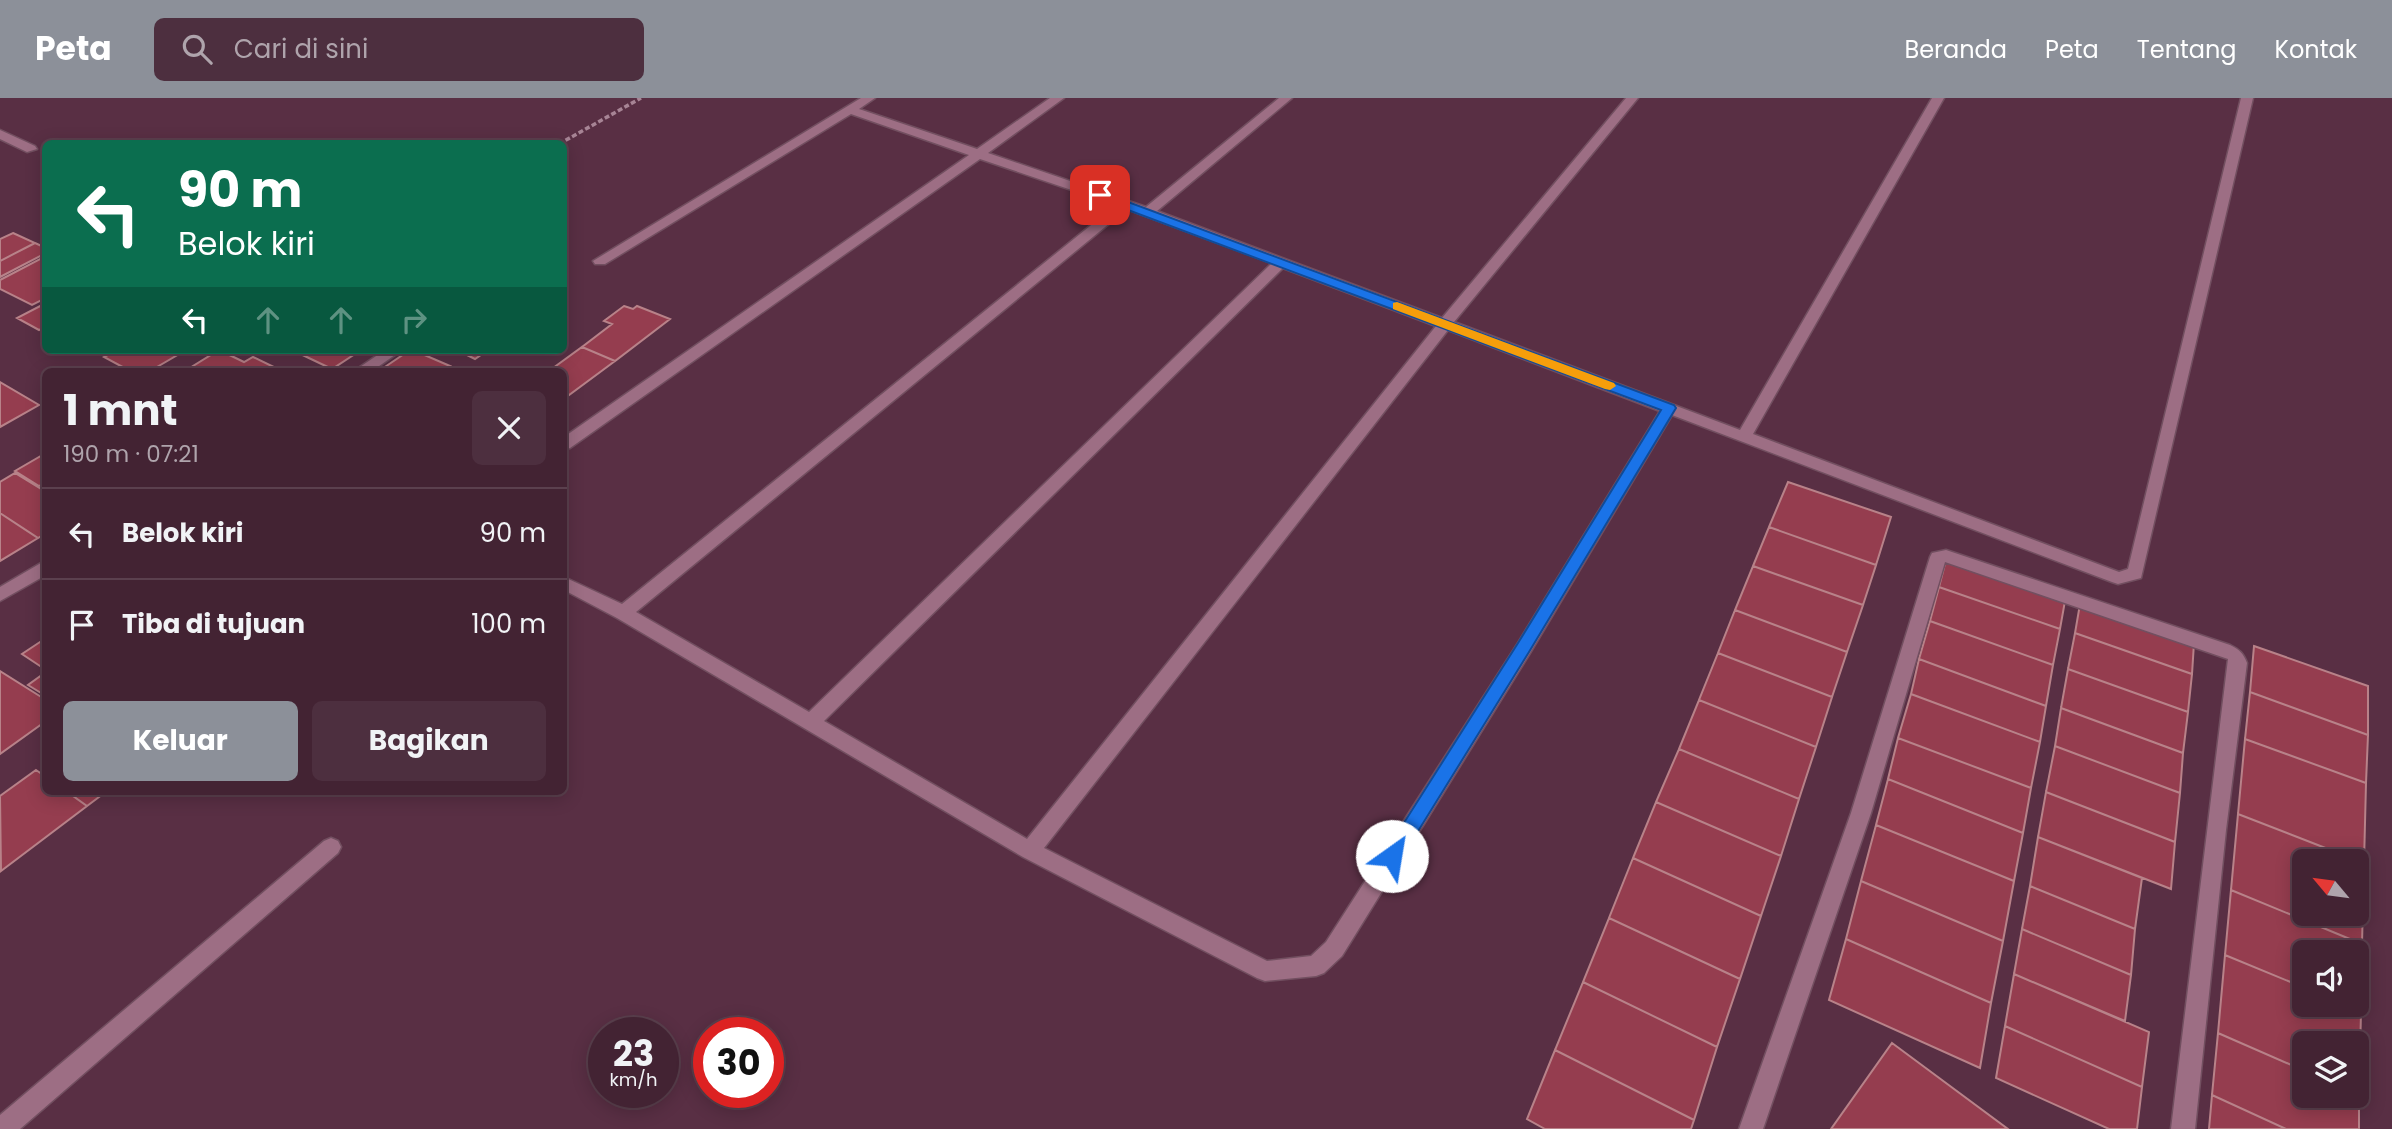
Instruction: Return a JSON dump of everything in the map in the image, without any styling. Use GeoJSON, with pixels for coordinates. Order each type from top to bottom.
{"type":"FeatureCollection","features":[{"type":"Feature","properties":{"kind":"street"},"geometry":{"type":"LineString","coordinates":[[600,261],[869,98]]}},
{"type":"Feature","properties":{"kind":"street"},"geometry":{"type":"LineString","coordinates":[[567,442],[1058,98]]}},
{"type":"Feature","properties":{"kind":"street"},"geometry":{"type":"LineString","coordinates":[[1149,212],[1286,98]]}},
{"type":"Feature","properties":{"kind":"street"},"geometry":{"type":"LineString","coordinates":[[1030,851],[1445,324],[1632,98]]}},
{"type":"Feature","properties":{"kind":"street"},"geometry":{"type":"LineString","coordinates":[[1744,437],[1938,98]]}},
{"type":"Feature","properties":{"kind":"street"},"geometry":{"type":"LineString","coordinates":[[850,110],[1149,212],[2118,578],[2135,574],[2247,98]]}},
{"type":"Feature","properties":{"kind":"street"},"geometry":{"type":"LineString","coordinates":[[0,135],[30,149]]}},
{"type":"Feature","properties":{"kind":"street"},"geometry":{"type":"LineString","coordinates":[[623,613],[1125,204]]}},
{"type":"Feature","properties":{"kind":"street"},"geometry":{"type":"LineString","coordinates":[[810,723],[1281,262]]}},
{"type":"Feature","properties":{"kind":"street"},"geometry":{"type":"LineString","coordinates":[[366,368],[389,354]]}},
{"type":"Feature","properties":{"kind":"street"},"geometry":{"type":"LineString","coordinates":[[567,585],[623,613],[1030,851],[1265,971],[1316,966],[1334,949],[1349,926],[1524,648],[1669,408]]}},
{"type":"Feature","properties":{"kind":"street"},"geometry":{"type":"LineString","coordinates":[[1751,1129],[1861,813],[1938,556],[1946,556],[2235,655],[2238,663],[2216,830],[2183,1129]]}},
{"type":"Feature","properties":{"kind":"street"},"geometry":{"type":"LineString","coordinates":[[0,595],[42,569]]}},
{"type":"Feature","properties":{"kind":"street"},"geometry":{"type":"LineString","coordinates":[[2,1129],[331,847]]}},
{"type":"Feature","properties":{"kind":"path"},"geometry":{"type":"LineString","coordinates":[[566,140],[641,98]]}},
{"type":"Feature","properties":{"kind":"building"},"geometry":{"type":"Polygon","coordinates":[[[13,233],[35,243],[0,261],[0,239],[13,233]]]}},
{"type":"Feature","properties":{"kind":"building"},"geometry":{"type":"Polygon","coordinates":[[[35,243],[42,246],[42,255],[0,277],[0,261],[35,243]]]}},
{"type":"Feature","properties":{"kind":"building"},"geometry":{"type":"Polygon","coordinates":[[[40,259],[42,300],[32,305],[0,289],[0,280],[40,259]]]}},
{"type":"Feature","properties":{"kind":"building"},"geometry":{"type":"Polygon","coordinates":[[[42,305],[42,328],[39,330],[17,318],[42,305]]]}},
{"type":"Feature","properties":{"kind":"building"},"geometry":{"type":"Polygon","coordinates":[[[624,306],[633,309],[637,306],[670,319],[615,361],[582,347],[612,324],[604,321],[624,306]]]}},
{"type":"Feature","properties":{"kind":"building"},"geometry":{"type":"Polygon","coordinates":[[[582,347],[615,361],[567,397],[567,368],[553,368],[582,347]]]}},
{"type":"Feature","properties":{"kind":"building"},"geometry":{"type":"Polygon","coordinates":[[[110,354],[179,354],[155,368],[124,368],[104,357],[110,354]]]}},
{"type":"Feature","properties":{"kind":"building"},"geometry":{"type":"Polygon","coordinates":[[[213,354],[227,354],[244,362],[253,357],[276,368],[190,368],[213,354]]]}},
{"type":"Feature","properties":{"kind":"building"},"geometry":{"type":"Polygon","coordinates":[[[300,354],[355,354],[330,368],[300,354]]]}},
{"type":"Feature","properties":{"kind":"building"},"geometry":{"type":"Polygon","coordinates":[[[404,354],[422,354],[450,366],[447,368],[383,368],[404,354]]]}},
{"type":"Feature","properties":{"kind":"building"},"geometry":{"type":"Polygon","coordinates":[[[465,354],[482,354],[475,359],[465,354]]]}},
{"type":"Feature","properties":{"kind":"building"},"geometry":{"type":"Polygon","coordinates":[[[0,382],[39,405],[0,427],[0,382]]]}},
{"type":"Feature","properties":{"kind":"building"},"geometry":{"type":"Polygon","coordinates":[[[42,455],[42,484],[39,486],[15,471],[42,455]]]}},
{"type":"Feature","properties":{"kind":"building"},"geometry":{"type":"Polygon","coordinates":[[[15,473],[42,490],[42,536],[38,538],[0,513],[0,482],[15,473]]]}},
{"type":"Feature","properties":{"kind":"building"},"geometry":{"type":"Polygon","coordinates":[[[1788,482],[1891,517],[1876,565],[1769,527],[1788,482]]]}},
{"type":"Feature","properties":{"kind":"building"},"geometry":{"type":"Polygon","coordinates":[[[0,513],[38,538],[0,561],[0,513]]]}},
{"type":"Feature","properties":{"kind":"building"},"geometry":{"type":"Polygon","coordinates":[[[1769,527],[1876,565],[1863,605],[1753,566],[1769,527]]]}},
{"type":"Feature","properties":{"kind":"building"},"geometry":{"type":"Polygon","coordinates":[[[1946,560],[2065,601],[2060,629],[1939,587],[1946,560]]]}},
{"type":"Feature","properties":{"kind":"building"},"geometry":{"type":"Polygon","coordinates":[[[1753,566],[1863,605],[1847,652],[1735,610],[1753,566]]]}},
{"type":"Feature","properties":{"kind":"building"},"geometry":{"type":"Polygon","coordinates":[[[1939,587],[2060,629],[2053,665],[1930,621],[1939,587]]]}},
{"type":"Feature","properties":{"kind":"building"},"geometry":{"type":"Polygon","coordinates":[[[2080,604],[2194,643],[2192,674],[2075,633],[2080,604]]]}},
{"type":"Feature","properties":{"kind":"building"},"geometry":{"type":"Polygon","coordinates":[[[1735,610],[1847,652],[1832,697],[1718,653],[1735,610]]]}},
{"type":"Feature","properties":{"kind":"building"},"geometry":{"type":"Polygon","coordinates":[[[1930,621],[2053,665],[2046,706],[1919,659],[1930,621]]]}},
{"type":"Feature","properties":{"kind":"building"},"geometry":{"type":"Polygon","coordinates":[[[2075,633],[2192,674],[2188,712],[2068,669],[2075,633]]]}},
{"type":"Feature","properties":{"kind":"building"},"geometry":{"type":"Polygon","coordinates":[[[42,641],[42,667],[22,654],[42,641]]]}},
{"type":"Feature","properties":{"kind":"building"},"geometry":{"type":"Polygon","coordinates":[[[2254,646],[2368,686],[2368,735],[2250,692],[2254,646]]]}},
{"type":"Feature","properties":{"kind":"building"},"geometry":{"type":"Polygon","coordinates":[[[1718,653],[1832,697],[1816,747],[1699,700],[1718,653]]]}},
{"type":"Feature","properties":{"kind":"building"},"geometry":{"type":"Polygon","coordinates":[[[1919,659],[2046,706],[2040,742],[1911,694],[1919,659]]]}},
{"type":"Feature","properties":{"kind":"building"},"geometry":{"type":"Polygon","coordinates":[[[2068,669],[2188,712],[2183,753],[2061,708],[2068,669]]]}},
{"type":"Feature","properties":{"kind":"building"},"geometry":{"type":"Polygon","coordinates":[[[0,671],[42,697],[42,724],[0,754],[0,671]]]}},
{"type":"Feature","properties":{"kind":"building"},"geometry":{"type":"Polygon","coordinates":[[[42,675],[42,694],[28,685],[42,675]]]}},
{"type":"Feature","properties":{"kind":"building"},"geometry":{"type":"Polygon","coordinates":[[[2250,692],[2368,735],[2366,783],[2245,739],[2250,692]]]}},
{"type":"Feature","properties":{"kind":"building"},"geometry":{"type":"Polygon","coordinates":[[[1911,694],[2040,742],[2031,788],[1898,738],[1911,694]]]}},
{"type":"Feature","properties":{"kind":"building"},"geometry":{"type":"Polygon","coordinates":[[[1699,700],[1816,747],[1799,799],[1679,749],[1699,700]]]}},
{"type":"Feature","properties":{"kind":"building"},"geometry":{"type":"Polygon","coordinates":[[[2061,708],[2183,753],[2180,793],[2055,746],[2061,708]]]}},
{"type":"Feature","properties":{"kind":"building"},"geometry":{"type":"Polygon","coordinates":[[[1898,738],[2031,788],[2023,833],[1888,779],[1898,738]]]}},
{"type":"Feature","properties":{"kind":"building"},"geometry":{"type":"Polygon","coordinates":[[[2245,739],[2366,783],[2364,849],[2328,849],[2238,814],[2245,739]]]}},
{"type":"Feature","properties":{"kind":"building"},"geometry":{"type":"Polygon","coordinates":[[[2055,746],[2180,793],[2175,842],[2046,792],[2055,746]]]}},
{"type":"Feature","properties":{"kind":"building"},"geometry":{"type":"Polygon","coordinates":[[[1679,749],[1799,799],[1781,856],[1656,802],[1679,749]]]}},
{"type":"Feature","properties":{"kind":"building"},"geometry":{"type":"Polygon","coordinates":[[[36,770],[42,774],[42,795],[72,795],[87,806],[1,871],[0,796],[36,770]]]}},
{"type":"Feature","properties":{"kind":"building"},"geometry":{"type":"Polygon","coordinates":[[[1888,779],[2023,833],[2014,881],[1876,825],[1888,779]]]}},
{"type":"Feature","properties":{"kind":"building"},"geometry":{"type":"Polygon","coordinates":[[[2046,792],[2175,842],[2171,889],[2038,837],[2046,792]]]}},
{"type":"Feature","properties":{"kind":"building"},"geometry":{"type":"Polygon","coordinates":[[[72,795],[102,795],[87,806],[72,795]]]}},
{"type":"Feature","properties":{"kind":"building"},"geometry":{"type":"Polygon","coordinates":[[[1656,802],[1781,856],[1761,916],[1633,858],[1656,802]]]}},
{"type":"Feature","properties":{"kind":"building"},"geometry":{"type":"Polygon","coordinates":[[[2238,814],[2328,849],[2292,849],[2292,915],[2231,890],[2238,814]]]}},
{"type":"Feature","properties":{"kind":"building"},"geometry":{"type":"Polygon","coordinates":[[[1876,825],[2014,881],[2003,941],[1861,881],[1876,825]]]}},
{"type":"Feature","properties":{"kind":"building"},"geometry":{"type":"Polygon","coordinates":[[[2038,837],[2142,878],[2135,929],[2030,886],[2038,837]]]}},
{"type":"Feature","properties":{"kind":"building"},"geometry":{"type":"Polygon","coordinates":[[[1633,858],[1761,916],[1740,979],[1609,918],[1633,858]]]}},
{"type":"Feature","properties":{"kind":"building"},"geometry":{"type":"Polygon","coordinates":[[[1861,881],[2003,941],[1991,1003],[1846,939],[1861,881]]]}},
{"type":"Feature","properties":{"kind":"building"},"geometry":{"type":"Polygon","coordinates":[[[2030,886],[2135,929],[2131,975],[2022,929],[2030,886]]]}},
{"type":"Feature","properties":{"kind":"building"},"geometry":{"type":"Polygon","coordinates":[[[2231,890],[2292,915],[2292,926],[2318,926],[2352,940],[2292,940],[2292,983],[2225,955],[2231,890]]]}},
{"type":"Feature","properties":{"kind":"building"},"geometry":{"type":"Polygon","coordinates":[[[1609,918],[1740,979],[1717,1047],[1583,982],[1609,918]]]}},
{"type":"Feature","properties":{"kind":"building"},"geometry":{"type":"Polygon","coordinates":[[[2318,926],[2362,926],[2362,940],[2352,940],[2318,926]]]}},
{"type":"Feature","properties":{"kind":"building"},"geometry":{"type":"Polygon","coordinates":[[[2022,929],[2131,975],[2125,1021],[2014,974],[2022,929]]]}},
{"type":"Feature","properties":{"kind":"building"},"geometry":{"type":"Polygon","coordinates":[[[1846,939],[1991,1003],[1980,1068],[1829,1000],[1846,939]]]}},
{"type":"Feature","properties":{"kind":"building"},"geometry":{"type":"Polygon","coordinates":[[[2225,955],[2292,983],[2292,1017],[2361,1017],[2361,1031],[2292,1031],[2292,1065],[2218,1033],[2225,955]]]}},
{"type":"Feature","properties":{"kind":"building"},"geometry":{"type":"Polygon","coordinates":[[[2014,974],[2149,1032],[2142,1087],[2005,1026],[2014,974]]]}},
{"type":"Feature","properties":{"kind":"building"},"geometry":{"type":"Polygon","coordinates":[[[1583,982],[1717,1047],[1694,1120],[1555,1050],[1583,982]]]}},
{"type":"Feature","properties":{"kind":"building"},"geometry":{"type":"Polygon","coordinates":[[[2005,1026],[2142,1087],[2137,1129],[2109,1129],[1996,1078],[2005,1026]]]}},
{"type":"Feature","properties":{"kind":"building"},"geometry":{"type":"Polygon","coordinates":[[[2218,1033],[2292,1065],[2292,1108],[2359,1108],[2359,1129],[2286,1129],[2212,1095],[2218,1033]]]}},
{"type":"Feature","properties":{"kind":"building"},"geometry":{"type":"Polygon","coordinates":[[[1892,1043],[2008,1129],[1831,1129],[1892,1043]]]}},
{"type":"Feature","properties":{"kind":"building"},"geometry":{"type":"Polygon","coordinates":[[[1555,1050],[1694,1120],[1691,1129],[1545,1129],[1527,1119],[1555,1050]]]}},
{"type":"Feature","properties":{"kind":"building"},"geometry":{"type":"Polygon","coordinates":[[[2212,1095],[2286,1129],[2209,1129],[2212,1095]]]}},
{"type":"Feature","properties":{"kind":"slow traffic"},"geometry":{"type":"LineString","coordinates":[[1397,306],[1610,386]]}},
{"type":"Feature","properties":{"kind":"route"},"geometry":{"type":"LineString","coordinates":[[1100,195],[1669,408],[1524,648],[1392,856]]}}]}
